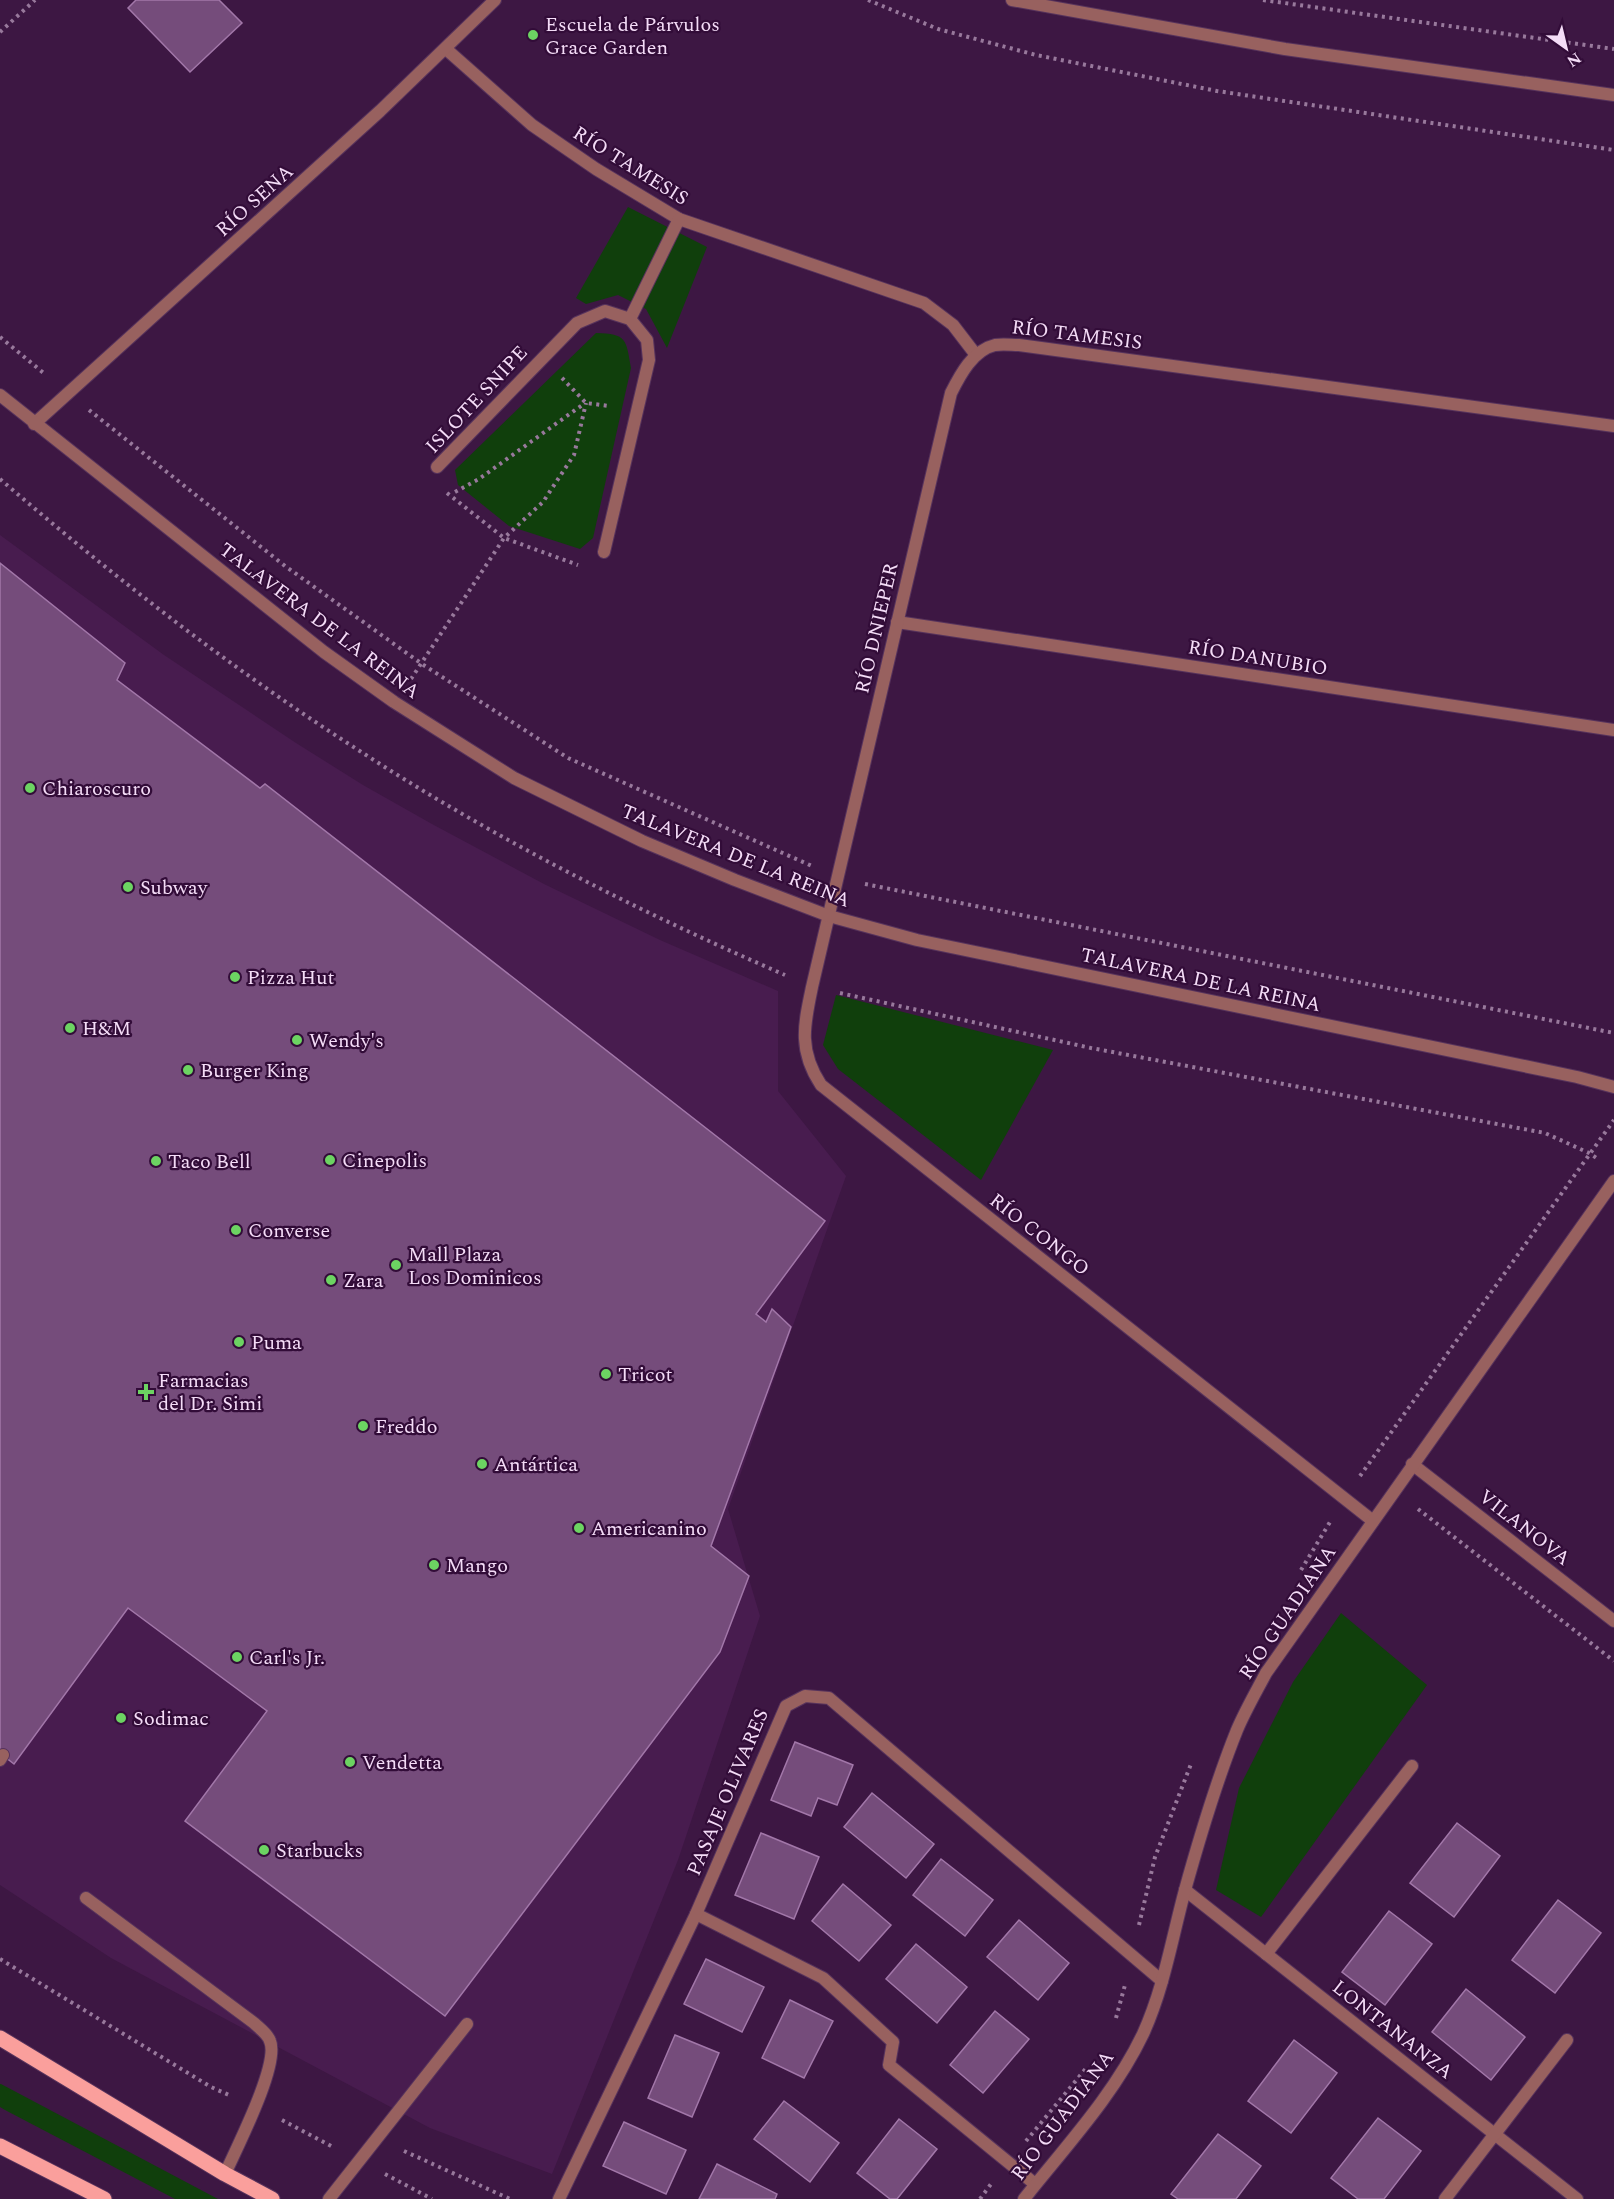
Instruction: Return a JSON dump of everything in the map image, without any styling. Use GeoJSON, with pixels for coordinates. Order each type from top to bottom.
{"type":"FeatureCollection","features":[{"type":"Feature","properties":{"kind":"main road"},"geometry":{"type":"LineString","coordinates":[[0,2038],[225,2174],[272,2199]]}},
{"type":"Feature","properties":{"kind":"main road"},"geometry":{"type":"LineString","coordinates":[[0,2146],[104,2199]]}},
{"type":"Feature","properties":{"kind":"street","name":"RÍO SENA"},"geometry":{"type":"LineString","coordinates":[[34,424],[372,119],[495,0]]}},
{"type":"Feature","properties":{"kind":"street"},"geometry":{"type":"LineString","coordinates":[[1012,0],[1285,49],[1614,95]]}},
{"type":"Feature","properties":{"kind":"street","name":"RÍO TAMESIS"},"geometry":{"type":"LineString","coordinates":[[446,49],[532,125],[596,170],[679,219],[924,303],[953,326],[976,355],[994,345],[1019,345],[1614,426]]}},
{"type":"Feature","properties":{"kind":"street"},"geometry":{"type":"LineString","coordinates":[[604,552],[649,360],[647,340],[630,319],[679,219]]}},
{"type":"Feature","properties":{"kind":"street","name":"ISLOTE SNIPE"},"geometry":{"type":"LineString","coordinates":[[437,467],[577,322],[605,311],[630,319]]}},
{"type":"Feature","properties":{"kind":"street","name":"RÍO DNIEPER"},"geometry":{"type":"LineString","coordinates":[[829,916],[951,393],[961,374],[976,355]]}},
{"type":"Feature","properties":{"kind":"street","name":"TALAVERA DE LA REINA"},"geometry":{"type":"LineString","coordinates":[[0,395],[324,652],[394,702],[514,778],[642,841],[724,876],[829,916],[917,940],[1577,1077],[1614,1087]]}},
{"type":"Feature","properties":{"kind":"street","name":"RÍO DANUBIO"},"geometry":{"type":"LineString","coordinates":[[897,622],[1614,730]]}},
{"type":"Feature","properties":{"kind":"street","name":"RÍO CONGO"},"geometry":{"type":"LineString","coordinates":[[829,916],[808,1005],[805,1038],[810,1069],[821,1085],[1373,1521]]}},
{"type":"Feature","properties":{"kind":"street","name":"RÍO GUADIANA"},"geometry":{"type":"LineString","coordinates":[[1024,2199],[1110,2090],[1128,2062],[1150,2017],[1216,1785],[1238,1728],[1266,1673],[1614,1182]]}},
{"type":"Feature","properties":{"kind":"street","name":"VILANOVA"},"geometry":{"type":"LineString","coordinates":[[1412,1464],[1614,1621]]}},
{"type":"Feature","properties":{"kind":"street","name":"PASAJE OLIVARES"},"geometry":{"type":"LineString","coordinates":[[559,2199],[696,1914],[786,1706],[805,1696],[829,1698],[1162,1981]]}},
{"type":"Feature","properties":{"kind":"street"},"geometry":{"type":"LineString","coordinates":[[1266,1954],[1412,1766]]}},
{"type":"Feature","properties":{"kind":"street","name":"LONTANANZA"},"geometry":{"type":"LineString","coordinates":[[1185,1890],[1577,2199]]}},
{"type":"Feature","properties":{"kind":"street"},"geometry":{"type":"LineString","coordinates":[[86,1898],[254,2023],[270,2040],[272,2057],[255,2107],[225,2174]]}},
{"type":"Feature","properties":{"kind":"street"},"geometry":{"type":"LineString","coordinates":[[696,1914],[823,1978],[893,2042],[889,2065],[1035,2184]]}},
{"type":"Feature","properties":{"kind":"street"},"geometry":{"type":"LineString","coordinates":[[329,2199],[467,2024]]}},
{"type":"Feature","properties":{"kind":"street"},"geometry":{"type":"LineString","coordinates":[[1444,2199],[1567,2040]]}},
{"type":"Feature","properties":{"kind":"path"},"geometry":{"type":"LineString","coordinates":[[0,32],[34,0]]}},
{"type":"Feature","properties":{"kind":"path"},"geometry":{"type":"LineString","coordinates":[[868,0],[938,29],[1036,55],[1217,91],[1614,150]]}},
{"type":"Feature","properties":{"kind":"path"},"geometry":{"type":"LineString","coordinates":[[1263,0],[1614,49]]}},
{"type":"Feature","properties":{"kind":"path"},"geometry":{"type":"LineString","coordinates":[[0,337],[68,394],[285,566],[422,664],[568,759],[838,877],[876,887],[1614,1033]]}},
{"type":"Feature","properties":{"kind":"path"},"geometry":{"type":"LineString","coordinates":[[542,358],[586,403],[637,410]]}},
{"type":"Feature","properties":{"kind":"path"},"geometry":{"type":"LineString","coordinates":[[449,495],[479,479],[586,403]]}},
{"type":"Feature","properties":{"kind":"path"},"geometry":{"type":"LineString","coordinates":[[394,702],[422,664],[504,538],[543,502],[574,455],[586,403]]}},
{"type":"Feature","properties":{"kind":"path","name":"ISLOTE SNIPE"},"geometry":{"type":"LineString","coordinates":[[437,467],[433,482],[504,538],[583,567],[604,552]]}},
{"type":"Feature","properties":{"kind":"path"},"geometry":{"type":"LineString","coordinates":[[1394,1491],[1614,1661]]}},
{"type":"Feature","properties":{"kind":"path"},"geometry":{"type":"LineString","coordinates":[[0,1959],[211,2086],[432,2199]]}},
{"type":"Feature","properties":{"kind":"path"},"geometry":{"type":"LineString","coordinates":[[374,2141],[412,2154],[510,2199]]}},
{"type":"Feature","properties":{"kind":"shaded area","name":"Mall Plaza Los Dominicos"},"geometry":{"type":"Polygon","coordinates":[[[0,535],[164,655],[363,785],[544,884],[660,940],[778,991],[778,1091],[846,1176],[728,1509],[760,1616],[678,1860],[552,2174],[430,2128],[111,1958],[0,1885],[0,535]]]}},
{"type":"Feature","properties":{"kind":"green space"},"geometry":{"type":"Polygon","coordinates":[[[628,207],[707,247],[667,348],[646,309],[618,295],[586,304],[576,298],[628,207]]]}},
{"type":"Feature","properties":{"kind":"green space"},"geometry":{"type":"Polygon","coordinates":[[[596,333],[614,335],[623,340],[628,350],[631,368],[593,538],[580,549],[509,526],[458,485],[455,470],[596,333]]]}},
{"type":"Feature","properties":{"kind":"green space"},"geometry":{"type":"Polygon","coordinates":[[[836,995],[1053,1050],[981,1180],[838,1069],[823,1045],[836,995]]]}},
{"type":"Feature","properties":{"kind":"green space"},"geometry":{"type":"Polygon","coordinates":[[[1341,1613],[1427,1685],[1261,1917],[1216,1890],[1239,1788],[1293,1682],[1341,1613]]]}},
{"type":"Feature","properties":{"kind":"green space"},"geometry":{"type":"Polygon","coordinates":[[[0,2084],[218,2199],[175,2199],[5,2110],[0,2107],[0,2084]]]}},
{"type":"Feature","properties":{"kind":"building"},"geometry":{"type":"Polygon","coordinates":[[[136,0],[219,0],[242,23],[190,72],[128,8],[136,0]]]}},
{"type":"Feature","properties":{"kind":"building","name":"Mall Plaza Los Dominicos"},"geometry":{"type":"Polygon","coordinates":[[[0,563],[125,663],[117,680],[260,788],[265,784],[825,1221],[756,1314],[766,1322],[772,1309],[791,1327],[711,1546],[749,1576],[720,1652],[445,2016],[185,1821],[267,1711],[128,1608],[14,1764],[0,1753],[0,563]]]}},
{"type":"Feature","properties":{"kind":"building"},"geometry":{"type":"Polygon","coordinates":[[[795,1742],[853,1765],[837,1805],[818,1798],[811,1816],[771,1800],[795,1742]]]}},
{"type":"Feature","properties":{"kind":"building"},"geometry":{"type":"Polygon","coordinates":[[[872,1793],[934,1844],[906,1878],[844,1827],[872,1793]]]}},
{"type":"Feature","properties":{"kind":"building"},"geometry":{"type":"Polygon","coordinates":[[[1457,1823],[1500,1856],[1454,1917],[1410,1883],[1457,1823]]]}},
{"type":"Feature","properties":{"kind":"building"},"geometry":{"type":"Polygon","coordinates":[[[761,1833],[819,1857],[794,1919],[735,1895],[761,1833]]]}},
{"type":"Feature","properties":{"kind":"building"},"geometry":{"type":"Polygon","coordinates":[[[941,1859],[993,1900],[965,1936],[913,1895],[941,1859]]]}},
{"type":"Feature","properties":{"kind":"building"},"geometry":{"type":"Polygon","coordinates":[[[843,1884],[891,1925],[859,1961],[812,1921],[843,1884]]]}},
{"type":"Feature","properties":{"kind":"building"},"geometry":{"type":"Polygon","coordinates":[[[1558,1900],[1601,1933],[1555,1993],[1512,1960],[1558,1900]]]}},
{"type":"Feature","properties":{"kind":"building"},"geometry":{"type":"Polygon","coordinates":[[[1389,1911],[1432,1944],[1385,2005],[1342,1972],[1389,1911]]]}},
{"type":"Feature","properties":{"kind":"building"},"geometry":{"type":"Polygon","coordinates":[[[1019,1920],[1069,1963],[1038,2000],[987,1957],[1019,1920]]]}},
{"type":"Feature","properties":{"kind":"building"},"geometry":{"type":"Polygon","coordinates":[[[916,1944],[967,1987],[937,2023],[886,1979],[916,1944]]]}},
{"type":"Feature","properties":{"kind":"building"},"geometry":{"type":"Polygon","coordinates":[[[706,1959],[764,1987],[742,2032],[684,2004],[706,1959]]]}},
{"type":"Feature","properties":{"kind":"building"},"geometry":{"type":"Polygon","coordinates":[[[1466,1989],[1525,2037],[1491,2080],[1432,2032],[1466,1989]]]}},
{"type":"Feature","properties":{"kind":"building"},"geometry":{"type":"Polygon","coordinates":[[[790,2000],[833,2021],[804,2078],[762,2058],[790,2000]]]}},
{"type":"Feature","properties":{"kind":"building"},"geometry":{"type":"Polygon","coordinates":[[[995,2011],[1029,2039],[983,2093],[950,2065],[995,2011]]]}},
{"type":"Feature","properties":{"kind":"building"},"geometry":{"type":"Polygon","coordinates":[[[675,2035],[719,2053],[692,2117],[648,2098],[675,2035]]]}},
{"type":"Feature","properties":{"kind":"building"},"geometry":{"type":"Polygon","coordinates":[[[1294,2040],[1337,2073],[1291,2133],[1248,2101],[1294,2040]]]}},
{"type":"Feature","properties":{"kind":"building"},"geometry":{"type":"Polygon","coordinates":[[[784,2101],[839,2143],[810,2182],[754,2139],[784,2101]]]}},
{"type":"Feature","properties":{"kind":"building"},"geometry":{"type":"Polygon","coordinates":[[[1378,2118],[1421,2151],[1384,2199],[1358,2199],[1331,2178],[1378,2118]]]}},
{"type":"Feature","properties":{"kind":"building"},"geometry":{"type":"Polygon","coordinates":[[[899,2119],[937,2149],[897,2199],[890,2199],[857,2173],[899,2119]]]}},
{"type":"Feature","properties":{"kind":"building"},"geometry":{"type":"Polygon","coordinates":[[[624,2122],[686,2150],[666,2194],[603,2166],[624,2122]]]}},
{"type":"Feature","properties":{"kind":"building"},"geometry":{"type":"Polygon","coordinates":[[[1218,2134],[1261,2166],[1236,2199],[1178,2199],[1171,2194],[1218,2134]]]}},
{"type":"Feature","properties":{"kind":"building"},"geometry":{"type":"Polygon","coordinates":[[[717,2164],[777,2194],[775,2199],[699,2199],[717,2164]]]}},
{"type":"Feature","properties":{"kind":"place","name":"Escuela de Párvulos Grace Garden"},"geometry":{"type":"Point","coordinates":[533,35]}},
{"type":"Feature","properties":{"kind":"place","name":"Chiaroscuro"},"geometry":{"type":"Point","coordinates":[30,788]}},
{"type":"Feature","properties":{"kind":"place","name":"Subway"},"geometry":{"type":"Point","coordinates":[128,887]}},
{"type":"Feature","properties":{"kind":"place","name":"Pizza Hut"},"geometry":{"type":"Point","coordinates":[235,977]}},
{"type":"Feature","properties":{"kind":"place","name":"H&M"},"geometry":{"type":"Point","coordinates":[70,1028]}},
{"type":"Feature","properties":{"kind":"place","name":"Wendy's"},"geometry":{"type":"Point","coordinates":[297,1040]}},
{"type":"Feature","properties":{"kind":"place","name":"Burger King"},"geometry":{"type":"Point","coordinates":[188,1070]}},
{"type":"Feature","properties":{"kind":"place","name":"Cinepolis"},"geometry":{"type":"Point","coordinates":[330,1160]}},
{"type":"Feature","properties":{"kind":"place","name":"Taco Bell"},"geometry":{"type":"Point","coordinates":[156,1161]}},
{"type":"Feature","properties":{"kind":"place","name":"Converse"},"geometry":{"type":"Point","coordinates":[236,1230]}},
{"type":"Feature","properties":{"kind":"place","name":"Mall Plaza Los Dominicos"},"geometry":{"type":"Point","coordinates":[396,1265]}},
{"type":"Feature","properties":{"kind":"place","name":"Zara"},"geometry":{"type":"Point","coordinates":[331,1280]}},
{"type":"Feature","properties":{"kind":"place","name":"Puma"},"geometry":{"type":"Point","coordinates":[239,1342]}},
{"type":"Feature","properties":{"kind":"place","name":"Tricot"},"geometry":{"type":"Point","coordinates":[606,1374]}},
{"type":"Feature","properties":{"kind":"place","name":"Farmacias del Dr. Simi"},"geometry":{"type":"Point","coordinates":[146,1392]}},
{"type":"Feature","properties":{"kind":"place","name":"Freddo"},"geometry":{"type":"Point","coordinates":[363,1426]}},
{"type":"Feature","properties":{"kind":"place","name":"Antártica"},"geometry":{"type":"Point","coordinates":[482,1464]}},
{"type":"Feature","properties":{"kind":"place","name":"Americanino"},"geometry":{"type":"Point","coordinates":[579,1528]}},
{"type":"Feature","properties":{"kind":"place","name":"Mango"},"geometry":{"type":"Point","coordinates":[434,1565]}},
{"type":"Feature","properties":{"kind":"place","name":"Carl's Jr."},"geometry":{"type":"Point","coordinates":[237,1657]}},
{"type":"Feature","properties":{"kind":"place","name":"Sodimac"},"geometry":{"type":"Point","coordinates":[121,1718]}},
{"type":"Feature","properties":{"kind":"place","name":"Vendetta"},"geometry":{"type":"Point","coordinates":[350,1762]}},
{"type":"Feature","properties":{"kind":"place","name":"Starbucks"},"geometry":{"type":"Point","coordinates":[264,1850]}}]}
